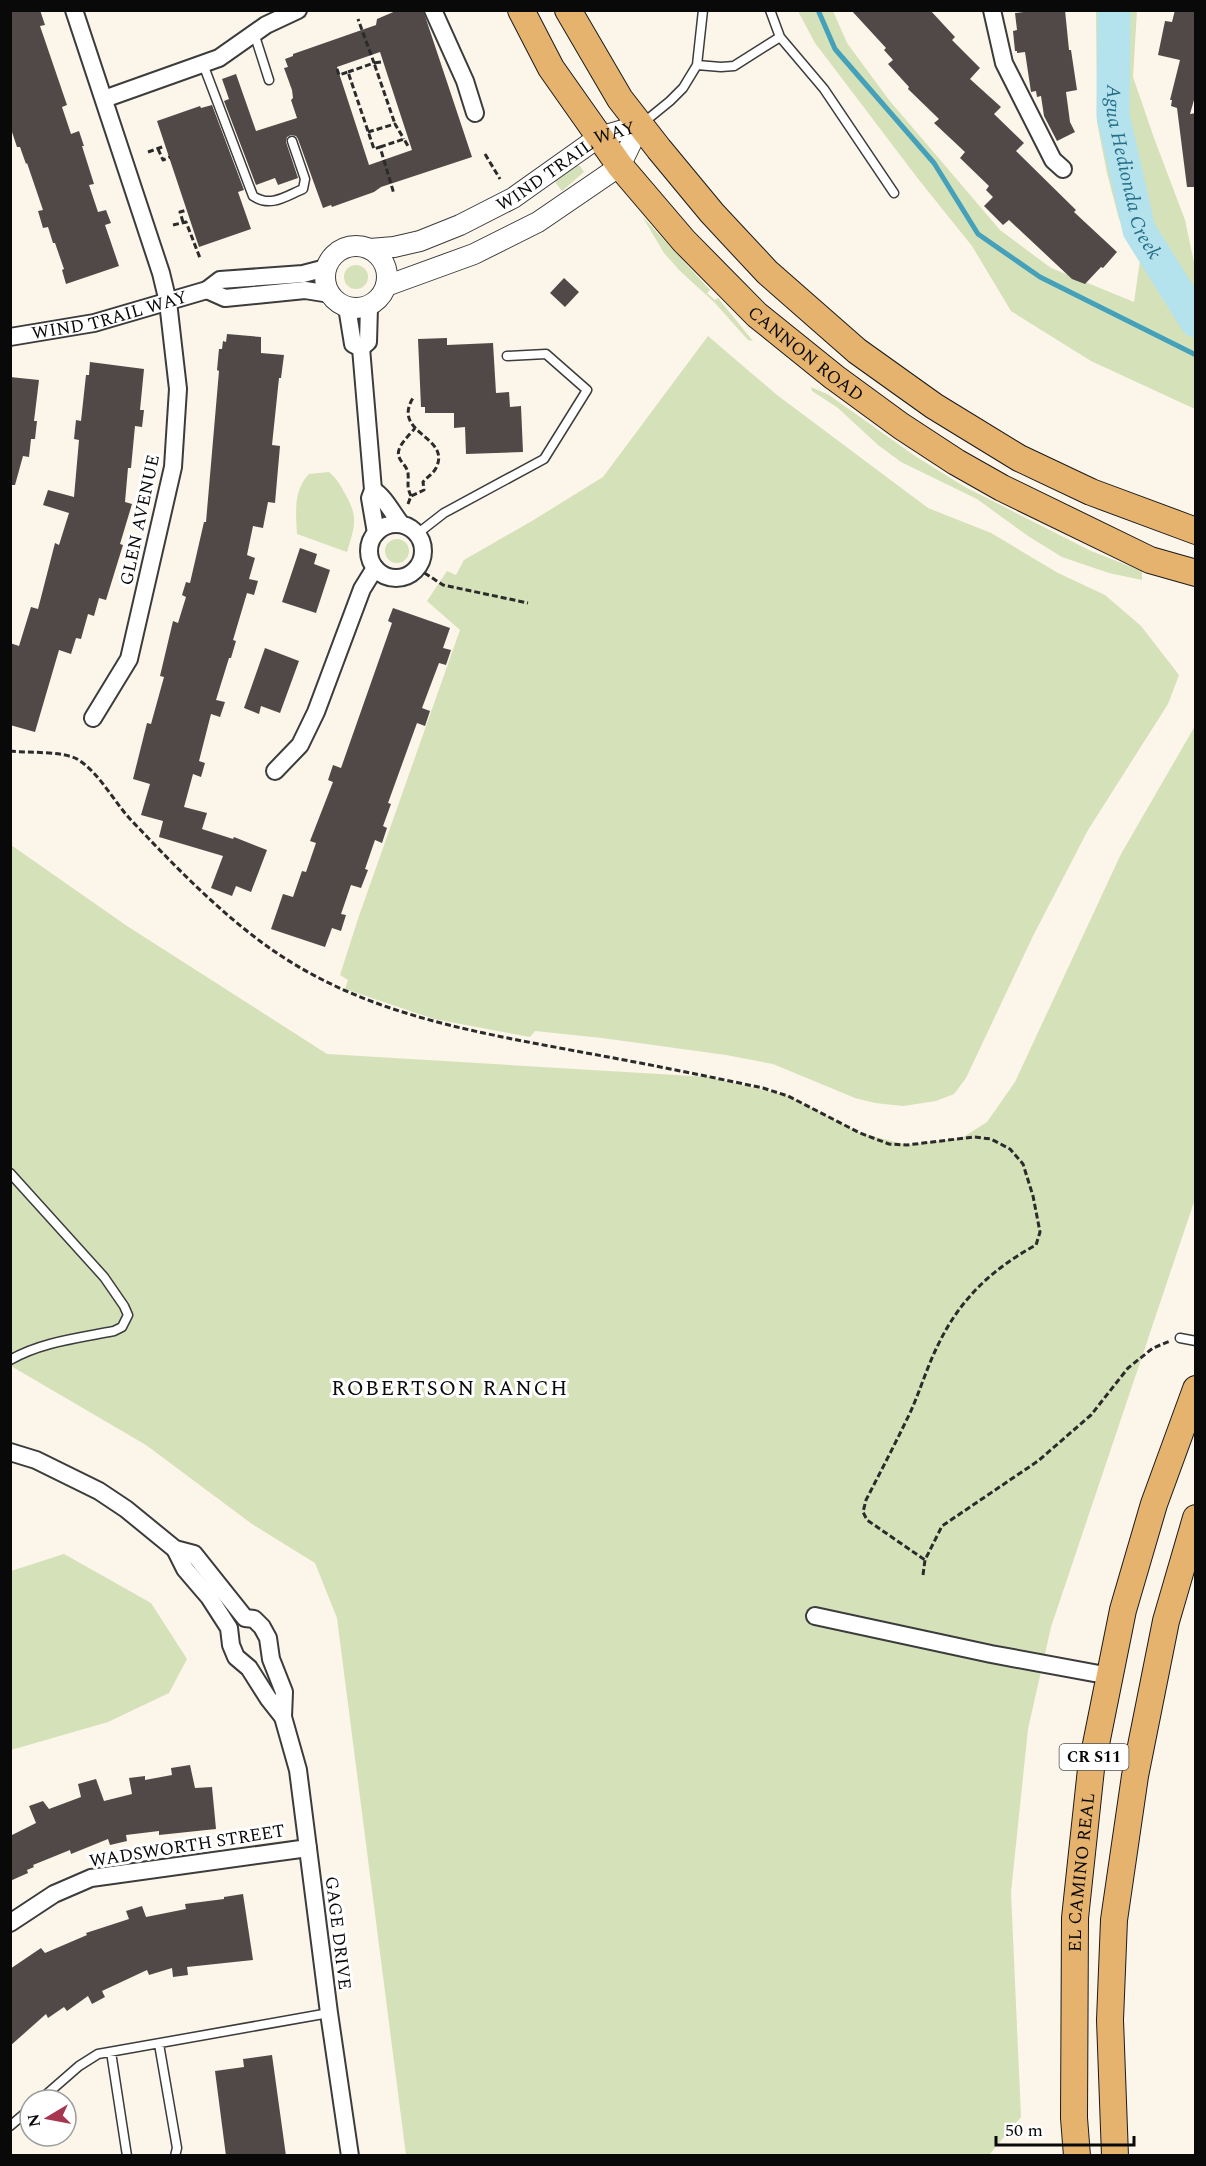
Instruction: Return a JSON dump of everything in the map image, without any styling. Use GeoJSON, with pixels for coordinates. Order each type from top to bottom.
{"type":"FeatureCollection","features":[{"type":"Feature","properties":{"kind":"main road","name":"CANNON ROAD"},"geometry":{"type":"LineString","coordinates":[[521,10],[551,68],[620,166],[684,241],[757,315],[834,377],[901,426],[956,462],[1002,488],[1150,560],[1196,573]]}},
{"type":"Feature","properties":{"kind":"main road","name":"CANNON ROAD"},"geometry":{"type":"LineString","coordinates":[[568,10],[615,90],[640,125],[712,213],[766,272],[857,351],[934,406],[1019,458],[1092,492],[1196,531]]}},
{"type":"Feature","properties":{"kind":"main road","name":"EL CAMINO REAL"},"geometry":{"type":"LineString","coordinates":[[1077,2156],[1074,2118],[1075,1918],[1091,1769],[1123,1610],[1154,1504],[1196,1389]]}},
{"type":"Feature","properties":{"kind":"main road","name":"EL CAMINO REAL"},"geometry":{"type":"LineString","coordinates":[[1115,2156],[1110,2020],[1114,1920],[1135,1776],[1164,1632],[1196,1518]]}},
{"type":"Feature","properties":{"kind":"street","name":"GLEN AVENUE"},"geometry":{"type":"LineString","coordinates":[[74,10],[161,273],[168,302],[178,389],[173,467],[129,659],[93,718]]}},
{"type":"Feature","properties":{"kind":"street"},"geometry":{"type":"LineString","coordinates":[[104,99],[219,58],[273,21],[298,10]]}},
{"type":"Feature","properties":{"kind":"street"},"geometry":{"type":"LineString","coordinates":[[433,10],[465,81],[475,113]]}},
{"type":"Feature","properties":{"kind":"street"},"geometry":{"type":"LineString","coordinates":[[992,10],[1004,63],[1053,160],[1063,169]]}},
{"type":"Feature","properties":{"kind":"street","name":"WIND TRAIL WAY"},"geometry":{"type":"LineString","coordinates":[[10,337],[94,323],[207,290],[220,280],[303,274],[326,268],[331,258],[339,251],[349,247],[360,246],[370,249],[394,247],[420,241],[460,225],[513,198],[599,137],[640,125]]}},
{"type":"Feature","properties":{"kind":"street","name":"WIND TRAIL WAY"},"geometry":{"type":"LineString","coordinates":[[386,286],[474,254],[538,222],[620,166],[640,125]]}},
{"type":"Feature","properties":{"kind":"street"},"geometry":{"type":"LineString","coordinates":[[326,268],[327,286],[337,302],[347,308],[369,307],[381,296],[386,286],[387,275],[385,265],[370,249]]}},
{"type":"Feature","properties":{"kind":"street","name":"WIND TRAIL WAY"},"geometry":{"type":"LineString","coordinates":[[207,290],[225,298],[305,290],[330,294]]}},
{"type":"Feature","properties":{"kind":"street"},"geometry":{"type":"LineString","coordinates":[[361,348],[368,342],[369,307]]}},
{"type":"Feature","properties":{"kind":"street"},"geometry":{"type":"LineString","coordinates":[[347,308],[353,344],[361,348]]}},
{"type":"Feature","properties":{"kind":"street"},"geometry":{"type":"LineString","coordinates":[[361,348],[373,490],[370,498],[376,533]]}},
{"type":"Feature","properties":{"kind":"street"},"geometry":{"type":"LineString","coordinates":[[373,490],[381,494],[386,505],[401,524],[411,528],[417,534],[423,549],[417,568],[406,576],[389,577],[375,568],[371,561],[369,546],[376,533],[382,528],[401,524]]}},
{"type":"Feature","properties":{"kind":"street"},"geometry":{"type":"LineString","coordinates":[[275,771],[300,745],[316,712],[362,589],[375,568]]}},
{"type":"Feature","properties":{"kind":"street","name":"GAGE DRIVE"},"geometry":{"type":"LineString","coordinates":[[10,1452],[36,1460],[99,1491],[126,1509],[175,1549],[185,1569],[209,1597],[229,1628],[231,1645],[236,1657],[249,1668],[283,1717]]}},
{"type":"Feature","properties":{"kind":"street","name":"GAGE DRIVE"},"geometry":{"type":"LineString","coordinates":[[175,1549],[194,1554],[245,1618],[254,1619],[262,1627],[268,1638],[271,1659],[284,1692],[283,1717],[298,1770],[350,2156]]}},
{"type":"Feature","properties":{"kind":"street"},"geometry":{"type":"LineString","coordinates":[[815,1616],[991,1654],[1110,1676]]}},
{"type":"Feature","properties":{"kind":"street"},"geometry":{"type":"LineString","coordinates":[[229,1628],[245,1618]]}},
{"type":"Feature","properties":{"kind":"street","name":"WADSWORTH STREET"},"geometry":{"type":"LineString","coordinates":[[10,1923],[54,1894],[90,1878],[308,1848]]}},
{"type":"Feature","properties":{"kind":"lane"},"geometry":{"type":"LineString","coordinates":[[640,125],[670,101],[683,87],[697,65],[703,10]]}},
{"type":"Feature","properties":{"kind":"lane"},"geometry":{"type":"LineString","coordinates":[[770,10],[780,37],[824,88],[894,193]]}},
{"type":"Feature","properties":{"kind":"lane"},"geometry":{"type":"LineString","coordinates":[[254,33],[269,80]]}},
{"type":"Feature","properties":{"kind":"lane"},"geometry":{"type":"LineString","coordinates":[[697,65],[734,66],[780,37]]}},
{"type":"Feature","properties":{"kind":"lane"},"geometry":{"type":"LineString","coordinates":[[203,64],[253,196],[261,201],[269,202],[303,189],[305,179],[292,141]]}},
{"type":"Feature","properties":{"kind":"lane"},"geometry":{"type":"LineString","coordinates":[[417,534],[444,513],[544,459],[587,390],[546,354],[507,356]]}},
{"type":"Feature","properties":{"kind":"lane"},"geometry":{"type":"LineString","coordinates":[[10,1173],[104,1277],[124,1306],[128,1316],[122,1327],[114,1331],[48,1345],[22,1353],[10,1360]]}},
{"type":"Feature","properties":{"kind":"lane"},"geometry":{"type":"LineString","coordinates":[[1180,1338],[1196,1341]]}},
{"type":"Feature","properties":{"kind":"lane"},"geometry":{"type":"LineString","coordinates":[[54,2088],[79,2066],[98,2054],[329,2013]]}},
{"type":"Feature","properties":{"kind":"lane"},"geometry":{"type":"LineString","coordinates":[[159,2043],[177,2148],[175,2156]]}},
{"type":"Feature","properties":{"kind":"lane"},"geometry":{"type":"LineString","coordinates":[[111,2052],[127,2156]]}},
{"type":"Feature","properties":{"kind":"path"},"geometry":{"type":"LineString","coordinates":[[358,19],[395,124],[408,146]]}},
{"type":"Feature","properties":{"kind":"path"},"geometry":{"type":"LineString","coordinates":[[337,69],[339,75],[381,62]]}},
{"type":"Feature","properties":{"kind":"path"},"geometry":{"type":"LineString","coordinates":[[348,72],[374,149],[404,139]]}},
{"type":"Feature","properties":{"kind":"path"},"geometry":{"type":"LineString","coordinates":[[368,132],[395,124]]}},
{"type":"Feature","properties":{"kind":"path"},"geometry":{"type":"LineString","coordinates":[[148,152],[165,146]]}},
{"type":"Feature","properties":{"kind":"path"},"geometry":{"type":"LineString","coordinates":[[380,147],[394,194]]}},
{"type":"Feature","properties":{"kind":"path"},"geometry":{"type":"LineString","coordinates":[[158,148],[163,160],[170,157]]}},
{"type":"Feature","properties":{"kind":"path"},"geometry":{"type":"LineString","coordinates":[[485,154],[500,179]]}},
{"type":"Feature","properties":{"kind":"path"},"geometry":{"type":"LineString","coordinates":[[187,210],[180,212],[200,258]]}},
{"type":"Feature","properties":{"kind":"path"},"geometry":{"type":"LineString","coordinates":[[172,225],[183,222]]}},
{"type":"Feature","properties":{"kind":"path"},"geometry":{"type":"LineString","coordinates":[[408,505],[411,496],[424,490],[423,482],[436,469],[439,460],[434,446],[410,423],[407,410],[413,398]]}},
{"type":"Feature","properties":{"kind":"path"},"geometry":{"type":"LineString","coordinates":[[411,496],[406,487],[408,470],[399,457],[399,451],[415,429]]}},
{"type":"Feature","properties":{"kind":"path"},"geometry":{"type":"LineString","coordinates":[[417,568],[443,585],[528,603]]}},
{"type":"Feature","properties":{"kind":"path"},"geometry":{"type":"LineString","coordinates":[[10,751],[75,758],[86,766],[129,818],[212,901],[254,937],[294,966],[354,996],[394,1011],[449,1026],[763,1088],[788,1096],[860,1133],[889,1144],[926,1144],[974,1137],[992,1139],[1010,1149],[1023,1164],[1033,1196],[1040,1232],[1036,1245],[1016,1256],[984,1280],[958,1309],[938,1345],[909,1414],[866,1500],[863,1512],[867,1520],[925,1560]]}},
{"type":"Feature","properties":{"kind":"path"},"geometry":{"type":"LineString","coordinates":[[923,1575],[925,1560],[942,1526],[1038,1461],[1091,1415],[1128,1368],[1153,1348],[1180,1338]]}},
{"type":"Feature","properties":{"kind":"green space"},"geometry":{"type":"Polygon","coordinates":[[[798,11],[833,11],[847,43],[889,100],[1000,230],[1051,268],[1134,302],[1141,254],[1119,219],[1097,122],[1096,11],[1137,11],[1133,77],[1185,220],[1195,267],[1195,409],[1091,361],[1011,311],[972,246],[815,43],[798,11]]]}},
{"type":"Feature","properties":{"kind":"green space"},"geometry":{"type":"Polygon","coordinates":[[[574,165],[580,166],[584,172],[562,191],[553,179],[574,165]]]}},
{"type":"Feature","properties":{"kind":"green space"},"geometry":{"type":"Polygon","coordinates":[[[642,216],[710,290],[707,293],[715,300],[718,298],[753,341],[748,340],[714,302],[664,253],[642,216]]]}},
{"type":"Feature","properties":{"kind":"green space"},"geometry":{"type":"Polygon","coordinates":[[[356,265],[365,268],[368,277],[365,286],[356,289],[347,286],[344,277],[347,268],[356,265]]]}},
{"type":"Feature","properties":{"kind":"green space"},"geometry":{"type":"Polygon","coordinates":[[[708,336],[777,395],[928,508],[991,533],[1058,573],[1105,595],[1141,626],[1179,675],[1168,704],[1088,830],[1033,936],[966,1078],[954,1094],[936,1101],[903,1106],[875,1103],[855,1098],[773,1064],[726,1055],[535,1031],[530,1037],[434,1019],[345,989],[348,980],[340,975],[460,630],[427,601],[447,571],[456,575],[464,560],[603,477],[708,336]]]}},
{"type":"Feature","properties":{"kind":"green space"},"geometry":{"type":"Polygon","coordinates":[[[811,387],[829,395],[915,456],[965,487],[1091,551],[1142,571],[1142,580],[1109,573],[1062,557],[1028,536],[977,499],[901,462],[878,445],[838,408],[812,391],[811,387]]]}},
{"type":"Feature","properties":{"kind":"green space"},"geometry":{"type":"Polygon","coordinates":[[[329,472],[341,486],[354,515],[354,528],[347,552],[297,534],[297,502],[300,487],[309,474],[329,472]]]}},
{"type":"Feature","properties":{"kind":"green space"},"geometry":{"type":"Polygon","coordinates":[[[397,539],[405,543],[409,551],[405,559],[397,563],[389,559],[385,551],[389,543],[397,539]]]}},
{"type":"Feature","properties":{"kind":"green space"},"geometry":{"type":"Polygon","coordinates":[[[1195,726],[1195,1199],[1051,1627],[1028,1729],[1011,1892],[1021,2117],[989,2155],[406,2155],[337,1618],[315,1563],[252,1524],[146,1445],[11,1366],[11,845],[127,926],[327,1054],[709,1077],[788,1096],[860,1133],[907,1145],[962,1138],[987,1122],[1015,1082],[1121,854],[1195,726]]]}},
{"type":"Feature","properties":{"kind":"green space"},"geometry":{"type":"Polygon","coordinates":[[[64,1554],[151,1603],[187,1659],[169,1693],[108,1722],[11,1750],[11,1571],[64,1554]]]}},
{"type":"Feature","properties":{"kind":"building"},"geometry":{"type":"Polygon","coordinates":[[[10,10],[40,10],[45,25],[40,26],[67,105],[62,107],[71,134],[79,131],[94,184],[89,185],[98,212],[106,210],[111,223],[105,225],[119,266],[66,284],[62,270],[64,269],[55,243],[53,243],[48,227],[43,228],[38,211],[43,210],[27,163],[20,147],[17,147],[10,126],[10,10]]]}},
{"type":"Feature","properties":{"kind":"building"},"geometry":{"type":"Polygon","coordinates":[[[398,10],[423,10],[472,157],[381,187],[374,192],[332,207],[331,205],[323,208],[298,139],[291,135],[287,137],[286,142],[298,178],[278,185],[275,178],[256,185],[224,101],[229,99],[222,79],[236,74],[256,131],[297,118],[291,100],[292,90],[284,68],[288,67],[285,59],[293,54],[376,25],[377,19],[398,10]],[[380,52],[337,67],[369,165],[412,150],[380,52]]]}},
{"type":"Feature","properties":{"kind":"building"},"geometry":{"type":"Polygon","coordinates":[[[851,10],[930,10],[955,37],[952,40],[980,68],[970,79],[1001,107],[994,114],[1024,143],[1016,151],[1076,210],[1074,212],[1117,252],[1103,268],[1101,267],[1085,284],[1072,279],[1009,220],[1003,225],[984,206],[993,197],[986,190],[989,186],[960,158],[965,152],[934,123],[939,119],[908,89],[909,87],[888,64],[893,60],[884,50],[886,48],[851,10]]]}},
{"type":"Feature","properties":{"kind":"building"},"geometry":{"type":"Polygon","coordinates":[[[1065,10],[1069,50],[1071,50],[1077,90],[1066,92],[1070,122],[1075,132],[1057,141],[1044,116],[1041,96],[1037,97],[1036,91],[1031,92],[1025,52],[1015,51],[1013,31],[1017,30],[1015,13],[1065,10]]]}},
{"type":"Feature","properties":{"kind":"building"},"geometry":{"type":"Polygon","coordinates":[[[1175,10],[1196,10],[1196,93],[1190,114],[1196,113],[1196,187],[1187,187],[1177,108],[1171,106],[1172,100],[1170,100],[1180,60],[1158,55],[1165,21],[1172,22],[1175,10]]]}},
{"type":"Feature","properties":{"kind":"building"},"geometry":{"type":"Polygon","coordinates":[[[212,105],[244,190],[238,192],[251,229],[199,247],[157,121],[200,106],[201,108],[212,105]]]}},
{"type":"Feature","properties":{"kind":"building"},"geometry":{"type":"Polygon","coordinates":[[[564,278],[579,292],[565,307],[550,293],[564,278]]]}},
{"type":"Feature","properties":{"kind":"building"},"geometry":{"type":"Polygon","coordinates":[[[227,334],[261,337],[261,353],[284,355],[281,378],[279,378],[272,445],[280,446],[275,503],[268,502],[263,528],[253,526],[247,555],[255,558],[249,579],[258,581],[254,595],[247,593],[233,640],[236,641],[216,700],[225,702],[220,717],[211,714],[199,761],[205,763],[201,777],[193,774],[184,807],[207,813],[202,829],[233,839],[234,837],[267,850],[251,892],[236,886],[232,896],[211,888],[223,856],[159,837],[163,821],[141,815],[150,784],[133,779],[147,723],[151,724],[164,677],[160,676],[173,621],[178,623],[186,597],[182,595],[186,582],[190,583],[204,522],[206,522],[219,349],[222,349],[223,341],[226,342],[227,334]]]}},
{"type":"Feature","properties":{"kind":"building"},"geometry":{"type":"Polygon","coordinates":[[[447,338],[447,345],[493,343],[496,393],[509,392],[510,407],[521,406],[523,452],[466,454],[465,427],[454,428],[454,413],[425,413],[425,407],[421,407],[418,339],[447,338]]]}},
{"type":"Feature","properties":{"kind":"building"},"geometry":{"type":"Polygon","coordinates":[[[90,362],[144,369],[140,410],[144,410],[142,427],[135,426],[131,468],[128,468],[125,502],[132,504],[120,544],[123,545],[106,600],[99,598],[94,616],[88,614],[81,639],[76,638],[71,654],[59,650],[35,732],[10,725],[10,643],[19,646],[31,607],[38,609],[55,543],[59,545],[69,513],[43,505],[48,490],[74,497],[79,440],[74,439],[76,420],[81,421],[86,375],[89,375],[90,362]]]}},
{"type":"Feature","properties":{"kind":"building"},"geometry":{"type":"Polygon","coordinates":[[[10,377],[39,380],[34,421],[37,421],[35,439],[31,439],[29,457],[23,456],[15,485],[10,485],[10,377]]]}},
{"type":"Feature","properties":{"kind":"building"},"geometry":{"type":"Polygon","coordinates":[[[300,548],[317,554],[314,564],[330,570],[316,613],[282,602],[300,548]]]}},
{"type":"Feature","properties":{"kind":"building"},"geometry":{"type":"Polygon","coordinates":[[[393,608],[450,628],[443,648],[451,650],[446,665],[439,663],[422,708],[430,711],[425,726],[417,723],[388,803],[391,804],[383,826],[387,828],[382,843],[375,840],[361,888],[351,885],[341,914],[346,915],[341,931],[332,928],[325,947],[271,929],[283,894],[293,897],[302,871],[306,872],[316,843],[310,841],[333,782],[328,780],[333,765],[341,768],[392,623],[388,621],[393,608]]]}},
{"type":"Feature","properties":{"kind":"building"},"geometry":{"type":"Polygon","coordinates":[[[265,648],[299,661],[280,713],[261,706],[259,714],[244,708],[265,648]]]}},
{"type":"Feature","properties":{"kind":"building"},"geometry":{"type":"Polygon","coordinates":[[[190,1765],[195,1788],[212,1787],[216,1829],[159,1835],[159,1831],[126,1835],[127,1841],[110,1845],[108,1839],[71,1854],[70,1850],[33,1865],[34,1867],[27,1870],[28,1873],[10,1881],[10,1836],[36,1823],[29,1806],[43,1801],[49,1809],[81,1797],[78,1784],[96,1779],[104,1801],[132,1794],[129,1778],[145,1776],[145,1780],[172,1775],[171,1768],[190,1765]]]}},
{"type":"Feature","properties":{"kind":"building"},"geometry":{"type":"Polygon","coordinates":[[[243,1894],[253,1960],[187,1967],[188,1975],[173,1977],[172,1968],[149,1975],[147,1970],[102,1991],[105,1997],[92,2004],[88,1996],[67,2011],[64,2007],[48,2018],[46,2014],[10,2046],[10,1969],[41,1948],[45,1953],[87,1935],[86,1933],[129,1919],[126,1911],[142,1906],[146,1917],[186,1909],[185,1904],[243,1894]]]}},
{"type":"Feature","properties":{"kind":"building"},"geometry":{"type":"Polygon","coordinates":[[[272,2055],[286,2156],[226,2156],[215,2071],[244,2067],[243,2059],[272,2055]]]}},
{"type":"Feature","properties":{"kind":"waterway"},"geometry":{"type":"LineString","coordinates":[[818,10],[835,49],[934,163],[978,234],[1040,277],[1196,355]]}},
{"type":"Feature","properties":{"kind":"waterway","name":"Agua Hedionda Creek"},"geometry":{"type":"LineString","coordinates":[[1114,10],[1113,115],[1139,230],[1196,321]]}},
{"type":"Feature","properties":{"kind":"district","name":"ROBERTSON RANCH"},"geometry":{"type":"Point","coordinates":[450,1389]}}]}
